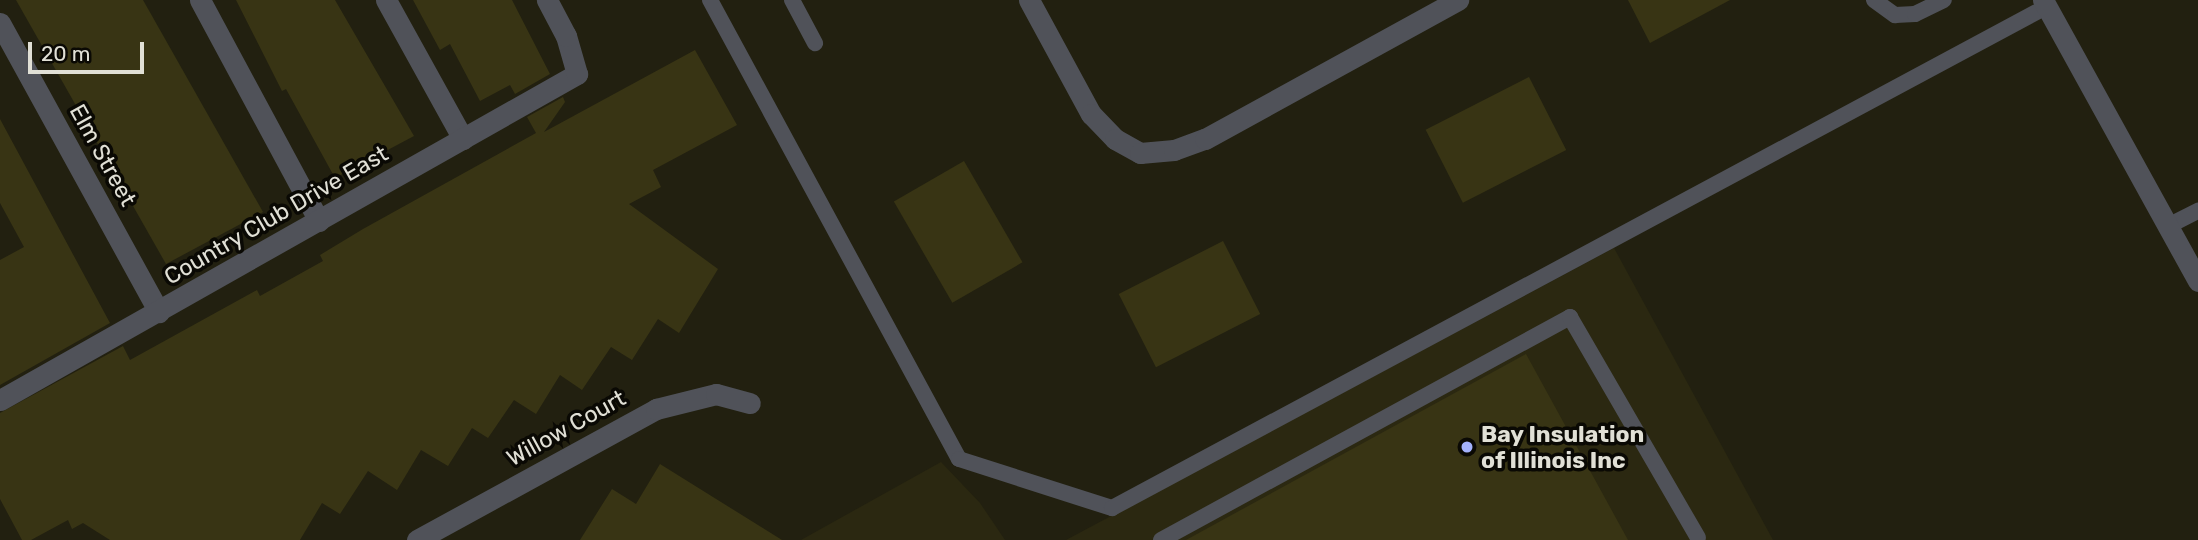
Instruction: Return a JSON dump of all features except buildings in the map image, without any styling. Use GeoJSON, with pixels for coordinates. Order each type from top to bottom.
{"type":"FeatureCollection","features":[{"type":"Feature","properties":{"kind":"street"},"geometry":{"type":"LineString","coordinates":[[200,0],[319,221]]}},
{"type":"Feature","properties":{"kind":"street"},"geometry":{"type":"LineString","coordinates":[[386,0],[463,139]]}},
{"type":"Feature","properties":{"kind":"street","name":"Country Club Drive East"},"geometry":{"type":"LineString","coordinates":[[0,400],[577,74],[566,36],[547,0]]}},
{"type":"Feature","properties":{"kind":"street"},"geometry":{"type":"LineString","coordinates":[[1029,0],[1091,114],[1115,139],[1140,153],[1174,150],[1205,139],[1458,0]]}},
{"type":"Feature","properties":{"kind":"street"},"geometry":{"type":"LineString","coordinates":[[2045,3],[2198,281]]}},
{"type":"Feature","properties":{"kind":"street","name":"Elm Street"},"geometry":{"type":"LineString","coordinates":[[0,23],[159,312]]}},
{"type":"Feature","properties":{"kind":"street","name":"Willow Court"},"geometry":{"type":"LineString","coordinates":[[417,540],[656,409],[716,394],[750,403]]}},
{"type":"Feature","properties":{"kind":"lane"},"geometry":{"type":"LineString","coordinates":[[710,0],[959,459],[1112,508],[2045,3]]}},
{"type":"Feature","properties":{"kind":"lane"},"geometry":{"type":"LineString","coordinates":[[792,0],[815,43]]}},
{"type":"Feature","properties":{"kind":"lane"},"geometry":{"type":"LineString","coordinates":[[1874,0],[1895,15],[1915,15],[1944,0]]}},
{"type":"Feature","properties":{"kind":"lane"},"geometry":{"type":"LineString","coordinates":[[2168,226],[2198,211]]}},
{"type":"Feature","properties":{"kind":"lane"},"geometry":{"type":"LineString","coordinates":[[1161,540],[1570,317],[1698,538]]}},
{"type":"Feature","properties":{"kind":"shaded area"},"geometry":{"type":"Polygon","coordinates":[[[1614,248],[1773,540],[1066,540],[1614,248]]]}},
{"type":"Feature","properties":{"kind":"shaded area"},"geometry":{"type":"Polygon","coordinates":[[[941,462],[980,503],[1005,540],[801,540],[941,462]]]}},
{"type":"Feature","properties":{"kind":"place","name":"Bay Insulation of Illinois Inc"},"geometry":{"type":"Point","coordinates":[1467,447]}}]}
